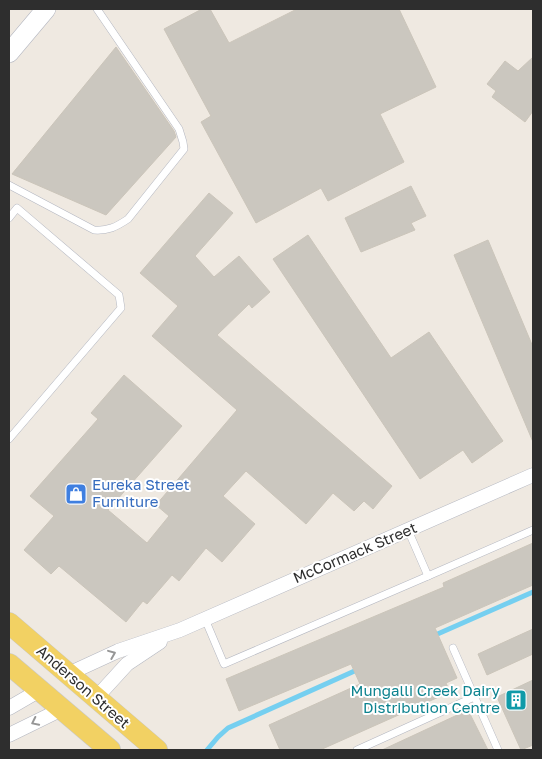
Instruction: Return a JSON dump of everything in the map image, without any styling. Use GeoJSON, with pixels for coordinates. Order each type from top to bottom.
{"type":"FeatureCollection","features":[{"type":"Feature","properties":{"kind":"main road","name":"Anderson Street"},"geometry":{"type":"LineString","coordinates":[[9,623],[157,750]]}},
{"type":"Feature","properties":{"kind":"main road","name":"Anderson Street"},"geometry":{"type":"LineString","coordinates":[[9,664],[110,750]]}},
{"type":"Feature","properties":{"kind":"main road","name":"McCormack Street"},"geometry":{"type":"LineString","coordinates":[[40,690],[68,674]]}},
{"type":"Feature","properties":{"kind":"main road","name":"McCormack Street"},"geometry":{"type":"LineString","coordinates":[[62,709],[96,698]]}},
{"type":"Feature","properties":{"kind":"street"},"geometry":{"type":"LineString","coordinates":[[9,53],[46,9]]}},
{"type":"Feature","properties":{"kind":"street","name":"McCormack Street"},"geometry":{"type":"LineString","coordinates":[[68,674],[118,651],[177,631],[533,475]]}},
{"type":"Feature","properties":{"kind":"street","name":"McCormack Street"},"geometry":{"type":"LineString","coordinates":[[96,698],[131,661],[177,631]]}},
{"type":"Feature","properties":{"kind":"street","name":"McCormack Street"},"geometry":{"type":"LineString","coordinates":[[9,708],[40,690]]}},
{"type":"Feature","properties":{"kind":"street","name":"McCormack Street"},"geometry":{"type":"LineString","coordinates":[[9,735],[62,709]]}},
{"type":"Feature","properties":{"kind":"lane"},"geometry":{"type":"LineString","coordinates":[[9,185],[94,230],[105,231],[116,227],[128,219],[184,148],[179,129],[96,9]]}},
{"type":"Feature","properties":{"kind":"lane"},"geometry":{"type":"LineString","coordinates":[[9,218],[17,208],[119,295],[121,308],[9,439]]}},
{"type":"Feature","properties":{"kind":"lane"},"geometry":{"type":"LineString","coordinates":[[408,530],[428,576]]}},
{"type":"Feature","properties":{"kind":"lane"},"geometry":{"type":"LineString","coordinates":[[205,619],[224,664],[533,530]]}},
{"type":"Feature","properties":{"kind":"lane"},"geometry":{"type":"LineString","coordinates":[[453,648],[498,750]]}},
{"type":"Feature","properties":{"kind":"lane"},"geometry":{"type":"LineString","coordinates":[[357,750],[474,698]]}},
{"type":"Feature","properties":{"kind":"building"},"geometry":{"type":"Polygon","coordinates":[[[202,9],[210,9],[229,43],[297,9],[399,9],[436,87],[380,114],[404,162],[328,201],[321,188],[256,223],[201,122],[211,116],[164,29],[202,9]]]}},
{"type":"Feature","properties":{"kind":"building"},"geometry":{"type":"Polygon","coordinates":[[[116,47],[174,131],[176,137],[106,215],[12,174],[116,47]]]}},
{"type":"Feature","properties":{"kind":"building"},"geometry":{"type":"Polygon","coordinates":[[[533,57],[533,111],[525,122],[492,97],[496,91],[487,84],[505,61],[518,71],[533,57]]]}},
{"type":"Feature","properties":{"kind":"building"},"geometry":{"type":"Polygon","coordinates":[[[411,186],[426,216],[411,223],[415,230],[361,252],[345,218],[411,186]]]}},
{"type":"Feature","properties":{"kind":"building"},"geometry":{"type":"Polygon","coordinates":[[[209,193],[233,213],[195,256],[214,277],[239,256],[270,292],[252,308],[249,304],[217,335],[392,486],[373,509],[364,501],[354,511],[333,493],[306,524],[246,471],[223,496],[255,524],[222,562],[206,548],[179,581],[172,575],[147,604],[143,601],[126,622],[59,566],[51,574],[24,550],[54,516],[30,496],[98,419],[91,413],[124,375],[182,426],[108,510],[147,543],[169,516],[156,505],[237,410],[152,336],[178,306],[140,273],[209,193]]]}},
{"type":"Feature","properties":{"kind":"building"},"geometry":{"type":"Polygon","coordinates":[[[308,235],[391,358],[429,332],[503,441],[472,463],[463,450],[420,479],[273,259],[308,235]]]}},
{"type":"Feature","properties":{"kind":"building"},"geometry":{"type":"Polygon","coordinates":[[[488,240],[533,347],[533,442],[454,255],[488,240]]]}},
{"type":"Feature","properties":{"kind":"building"},"geometry":{"type":"Polygon","coordinates":[[[533,543],[533,585],[435,628],[457,678],[446,683],[450,692],[320,750],[280,750],[269,725],[360,684],[351,664],[239,711],[226,679],[444,587],[443,583],[533,543]]]}},
{"type":"Feature","properties":{"kind":"building"},"geometry":{"type":"Polygon","coordinates":[[[533,629],[533,654],[487,675],[478,654],[533,629]]]}},
{"type":"Feature","properties":{"kind":"building"},"geometry":{"type":"Polygon","coordinates":[[[533,680],[533,745],[521,750],[497,697],[533,680]]]}},
{"type":"Feature","properties":{"kind":"building"},"geometry":{"type":"Polygon","coordinates":[[[468,710],[488,750],[382,750],[468,710]]]}},
{"type":"Feature","properties":{"kind":"waterway"},"geometry":{"type":"LineString","coordinates":[[433,636],[533,592]]}},
{"type":"Feature","properties":{"kind":"waterway"},"geometry":{"type":"LineString","coordinates":[[207,750],[228,728],[359,669]]}},
{"type":"Feature","properties":{"kind":"place","name":"Eureka Street Furniture"},"geometry":{"type":"Point","coordinates":[76,494]}},
{"type":"Feature","properties":{"kind":"place","name":"Mungalli Creek Dairy Distribution Centre"},"geometry":{"type":"Point","coordinates":[516,700]}}]}
